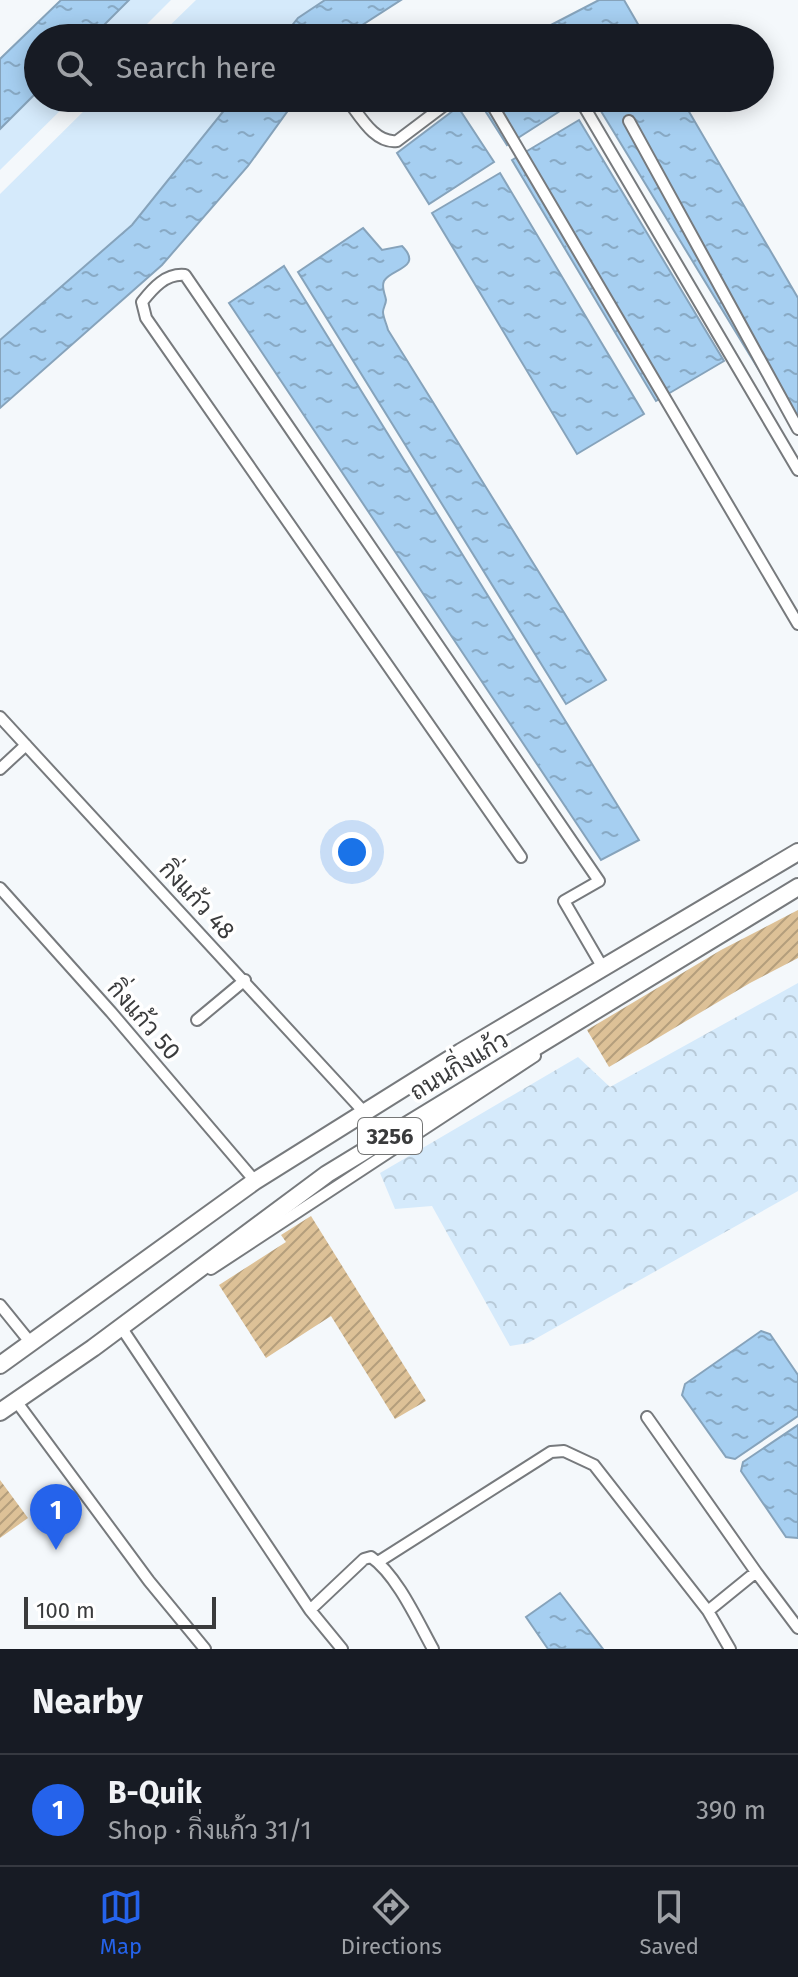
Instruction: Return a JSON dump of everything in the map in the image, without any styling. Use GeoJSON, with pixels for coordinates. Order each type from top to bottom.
{"type":"FeatureCollection","features":[{"type":"Feature","properties":{"kind":"main road","name":"ถนนกิ่งแก้ว"},"geometry":{"type":"LineString","coordinates":[[0,1364],[255,1181],[364,1112],[798,852]]}},
{"type":"Feature","properties":{"kind":"main road","name":"ถนนกิ่งแก้ว"},"geometry":{"type":"LineString","coordinates":[[0,1412],[283,1210],[327,1174],[798,887]]}},
{"type":"Feature","properties":{"kind":"street"},"geometry":{"type":"LineString","coordinates":[[357,112],[375,134],[391,142],[397,141],[435,112]]}},
{"type":"Feature","properties":{"kind":"street"},"geometry":{"type":"LineString","coordinates":[[496,112],[798,624]]}},
{"type":"Feature","properties":{"kind":"street"},"geometry":{"type":"LineString","coordinates":[[587,112],[798,470]]}},
{"type":"Feature","properties":{"kind":"street"},"geometry":{"type":"LineString","coordinates":[[629,121],[798,429]]}},
{"type":"Feature","properties":{"kind":"street"},"geometry":{"type":"LineString","coordinates":[[521,857],[146,318],[142,302],[157,284],[177,274],[185,275],[599,881],[564,901],[603,968]]}},
{"type":"Feature","properties":{"kind":"street","name":"กิ่งแก้ว 48"},"geometry":{"type":"LineString","coordinates":[[0,717],[364,1112]]}},
{"type":"Feature","properties":{"kind":"street"},"geometry":{"type":"LineString","coordinates":[[0,769],[26,745]]}},
{"type":"Feature","properties":{"kind":"street","name":"กิ่งแก้ว 50"},"geometry":{"type":"LineString","coordinates":[[0,888],[255,1181]]}},
{"type":"Feature","properties":{"kind":"street"},"geometry":{"type":"LineString","coordinates":[[197,1020],[245,980]]}},
{"type":"Feature","properties":{"kind":"street"},"geometry":{"type":"LineString","coordinates":[[0,1305],[30,1342]]}},
{"type":"Feature","properties":{"kind":"street"},"geometry":{"type":"LineString","coordinates":[[121,1327],[310,1610],[342,1649]]}},
{"type":"Feature","properties":{"kind":"street"},"geometry":{"type":"LineString","coordinates":[[16,1401],[149,1581],[205,1649]]}},
{"type":"Feature","properties":{"kind":"street"},"geometry":{"type":"LineString","coordinates":[[647,1417],[798,1628]]}},
{"type":"Feature","properties":{"kind":"street"},"geometry":{"type":"LineString","coordinates":[[378,1562],[551,1452],[564,1451],[594,1465],[708,1611],[730,1649]]}},
{"type":"Feature","properties":{"kind":"street"},"geometry":{"type":"LineString","coordinates":[[310,1610],[364,1559],[371,1557],[401,1593],[433,1649]]}},
{"type":"Feature","properties":{"kind":"street"},"geometry":{"type":"LineString","coordinates":[[708,1611],[756,1572]]}},
{"type":"Feature","properties":{"kind":"green space"},"geometry":{"type":"Polygon","coordinates":[[[129,0],[171,0],[147,24],[105,24],[129,0]]]}},
{"type":"Feature","properties":{"kind":"green space"},"geometry":{"type":"Polygon","coordinates":[[[196,0],[325,0],[293,24],[171,24],[196,0]]]}},
{"type":"Feature","properties":{"kind":"green space"},"geometry":{"type":"Polygon","coordinates":[[[24,105],[24,112],[59,112],[0,170],[0,129],[24,105]]]}},
{"type":"Feature","properties":{"kind":"green space"},"geometry":{"type":"Polygon","coordinates":[[[83,112],[223,112],[132,225],[0,340],[0,194],[83,112]]]}},
{"type":"Feature","properties":{"kind":"green space"},"geometry":{"type":"Polygon","coordinates":[[[798,983],[798,1191],[528,1343],[510,1346],[432,1206],[395,1209],[380,1173],[578,1057],[610,1087],[798,983]]]}},
{"type":"Feature","properties":{"kind":"water"},"geometry":{"type":"Polygon","coordinates":[[[61,0],[129,0],[105,24],[36,24],[61,0]]]}},
{"type":"Feature","properties":{"kind":"water"},"geometry":{"type":"Polygon","coordinates":[[[325,0],[401,0],[364,24],[293,24],[325,0]]]}},
{"type":"Feature","properties":{"kind":"water"},"geometry":{"type":"Polygon","coordinates":[[[599,0],[624,0],[638,24],[553,24],[599,0]]]}},
{"type":"Feature","properties":{"kind":"water"},"geometry":{"type":"Polygon","coordinates":[[[24,36],[24,105],[0,129],[0,59],[24,36]]]}},
{"type":"Feature","properties":{"kind":"water"},"geometry":{"type":"Polygon","coordinates":[[[223,112],[287,112],[248,166],[162,265],[0,408],[0,340],[132,225],[223,112]]]}},
{"type":"Feature","properties":{"kind":"water"},"geometry":{"type":"Polygon","coordinates":[[[451,112],[461,112],[494,162],[429,204],[397,153],[451,112]]]}},
{"type":"Feature","properties":{"kind":"water"},"geometry":{"type":"Polygon","coordinates":[[[486,112],[559,112],[507,145],[486,112]]]}},
{"type":"Feature","properties":{"kind":"water"},"geometry":{"type":"Polygon","coordinates":[[[602,112],[689,112],[798,298],[798,434],[602,112]]]}},
{"type":"Feature","properties":{"kind":"water"},"geometry":{"type":"Polygon","coordinates":[[[579,120],[724,361],[656,401],[512,160],[579,120]]]}},
{"type":"Feature","properties":{"kind":"water"},"geometry":{"type":"Polygon","coordinates":[[[500,173],[644,414],[577,454],[432,213],[500,173]]]}},
{"type":"Feature","properties":{"kind":"water"},"geometry":{"type":"Polygon","coordinates":[[[363,228],[382,250],[402,246],[408,253],[408,264],[387,277],[383,284],[386,300],[383,314],[388,330],[606,680],[566,704],[298,272],[363,228]]]}},
{"type":"Feature","properties":{"kind":"water"},"geometry":{"type":"Polygon","coordinates":[[[284,266],[639,840],[601,860],[229,303],[284,266]]]}},
{"type":"Feature","properties":{"kind":"water"},"geometry":{"type":"Polygon","coordinates":[[[761,1331],[770,1334],[798,1375],[798,1416],[735,1459],[726,1457],[682,1395],[685,1384],[761,1331]]]}},
{"type":"Feature","properties":{"kind":"water"},"geometry":{"type":"Polygon","coordinates":[[[798,1425],[798,1538],[786,1537],[741,1471],[743,1462],[798,1425]]]}},
{"type":"Feature","properties":{"kind":"water"},"geometry":{"type":"Polygon","coordinates":[[[560,1593],[603,1649],[548,1649],[526,1617],[560,1593]]]}},
{"type":"Feature","properties":{"kind":"building"},"geometry":{"type":"Polygon","coordinates":[[[798,910],[798,958],[609,1067],[587,1030],[721,950],[798,910]]]}},
{"type":"Feature","properties":{"kind":"building"},"geometry":{"type":"Polygon","coordinates":[[[311,1216],[426,1401],[395,1419],[331,1316],[266,1358],[219,1285],[286,1242],[281,1235],[311,1216]]]}},
{"type":"Feature","properties":{"kind":"building"},"geometry":{"type":"Polygon","coordinates":[[[0,1480],[28,1518],[0,1538],[0,1480]]]}},
{"type":"Feature","properties":{"kind":"place","name":"B-Quik"},"geometry":{"type":"Point","coordinates":[56,1550]}}]}
